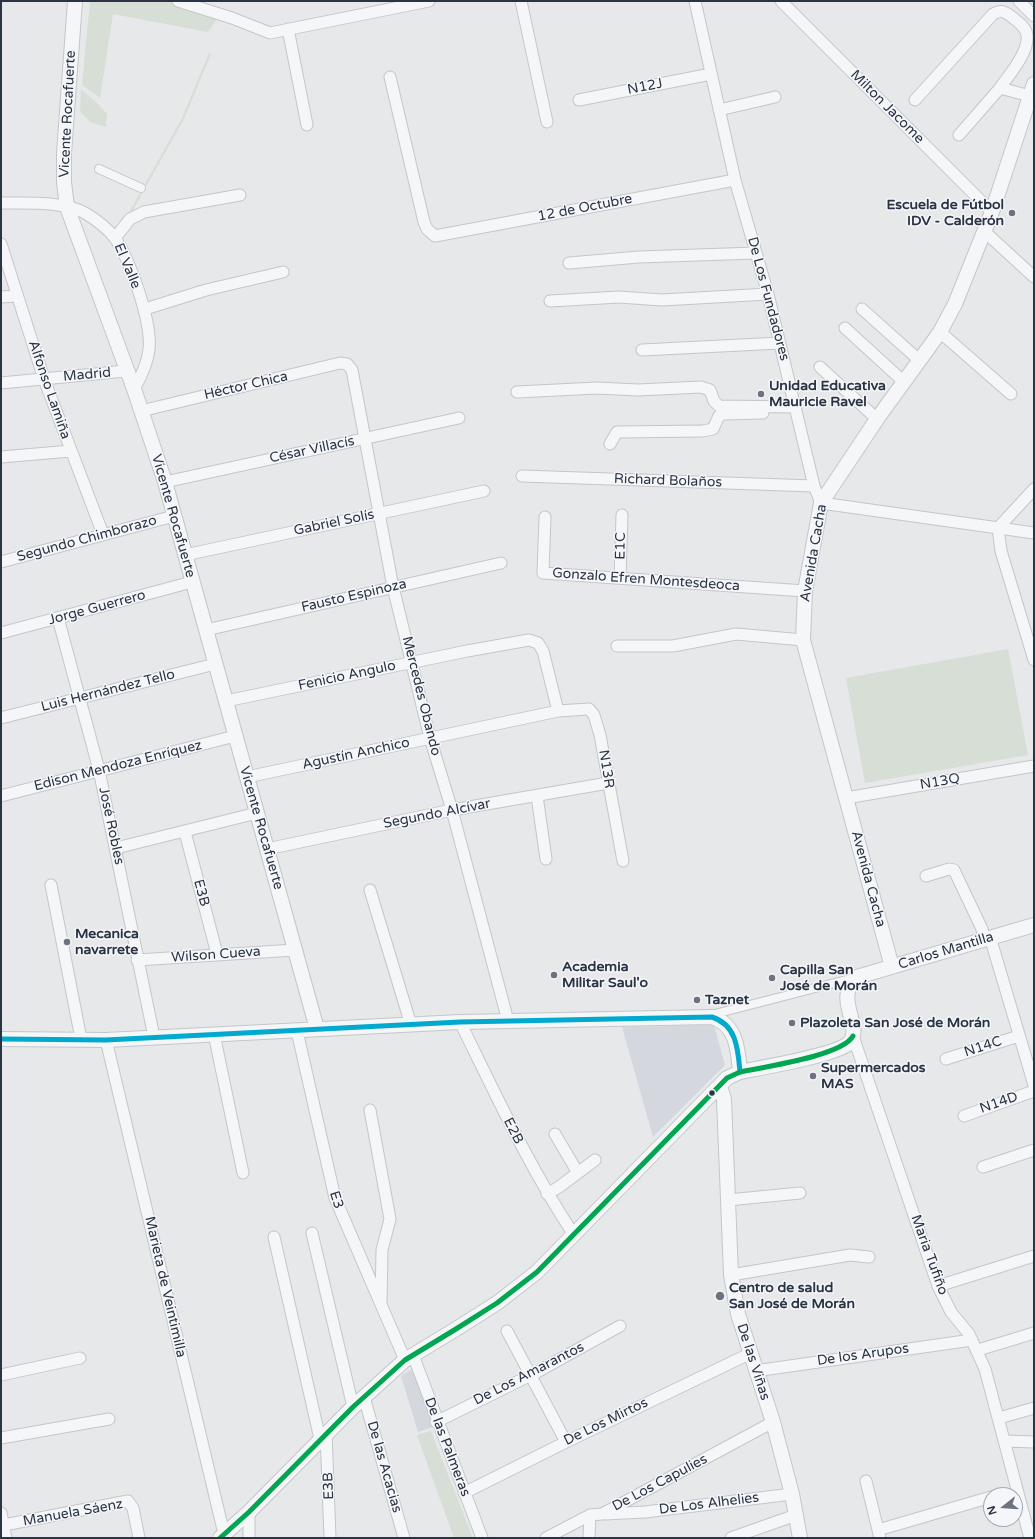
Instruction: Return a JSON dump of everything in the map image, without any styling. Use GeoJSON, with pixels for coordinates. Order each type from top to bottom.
{"type":"FeatureCollection","features":[{"type":"Feature","properties":{"kind":"street","name":"Vicente Rocafuerte"},"geometry":{"type":"LineString","coordinates":[[75,1],[64,153],[64,182],[67,207],[126,371],[134,389],[165,482],[317,1029]]}},
{"type":"Feature","properties":{"kind":"street"},"geometry":{"type":"LineString","coordinates":[[178,1],[232,18],[270,33],[429,1]]}},
{"type":"Feature","properties":{"kind":"street"},"geometry":{"type":"LineString","coordinates":[[521,1],[547,122]]}},
{"type":"Feature","properties":{"kind":"street","name":"De Los Fundadores"},"geometry":{"type":"LineString","coordinates":[[695,1],[735,180],[768,294],[814,486],[821,503]]}},
{"type":"Feature","properties":{"kind":"street","name":"Milton Jacome"},"geometry":{"type":"LineString","coordinates":[[781,1],[992,212]]}},
{"type":"Feature","properties":{"kind":"street"},"geometry":{"type":"LineString","coordinates":[[1019,1],[1034,16]]}},
{"type":"Feature","properties":{"kind":"street"},"geometry":{"type":"LineString","coordinates":[[915,100],[994,14],[1000,10],[1005,11],[1023,27],[1028,35],[1026,44],[1016,66],[1000,88],[959,135]]}},
{"type":"Feature","properties":{"kind":"street"},"geometry":{"type":"LineString","coordinates":[[288,29],[307,125]]}},
{"type":"Feature","properties":{"kind":"street","name":"N12J"},"geometry":{"type":"LineString","coordinates":[[579,100],[711,74]]}},
{"type":"Feature","properties":{"kind":"street","name":"12 de Octubre"},"geometry":{"type":"LineString","coordinates":[[390,77],[424,222],[427,229],[436,236],[735,180]]}},
{"type":"Feature","properties":{"kind":"street"},"geometry":{"type":"LineString","coordinates":[[1000,88],[1032,90]]}},
{"type":"Feature","properties":{"kind":"street","name":"Avenida Cacha"},"geometry":{"type":"LineString","coordinates":[[892,967],[803,640],[805,591],[821,503],[877,419],[940,332],[955,304],[992,212],[1032,90]]}},
{"type":"Feature","properties":{"kind":"street"},"geometry":{"type":"LineString","coordinates":[[719,110],[775,97]]}},
{"type":"Feature","properties":{"kind":"street"},"geometry":{"type":"LineString","coordinates":[[99,169],[140,188]]}},
{"type":"Feature","properties":{"kind":"street"},"geometry":{"type":"LineString","coordinates":[[115,238],[130,220],[144,212],[240,195]]}},
{"type":"Feature","properties":{"kind":"street","name":"El Valle"},"geometry":{"type":"LineString","coordinates":[[1,203],[67,207],[85,213],[115,238],[124,255],[145,309],[149,338],[148,351],[143,373],[134,389]]}},
{"type":"Feature","properties":{"kind":"street"},"geometry":{"type":"LineString","coordinates":[[984,232],[1034,277]]}},
{"type":"Feature","properties":{"kind":"street","name":"Alfonso Lamiña"},"geometry":{"type":"LineString","coordinates":[[1,244],[44,379],[103,534]]}},
{"type":"Feature","properties":{"kind":"street"},"geometry":{"type":"LineString","coordinates":[[569,263],[639,257],[756,253]]}},
{"type":"Feature","properties":{"kind":"street"},"geometry":{"type":"LineString","coordinates":[[145,309],[206,290],[283,272]]}},
{"type":"Feature","properties":{"kind":"street"},"geometry":{"type":"LineString","coordinates":[[550,301],[619,297],[662,300],[768,294]]}},
{"type":"Feature","properties":{"kind":"street"},"geometry":{"type":"LineString","coordinates":[[1,297],[17,296]]}},
{"type":"Feature","properties":{"kind":"street"},"geometry":{"type":"LineString","coordinates":[[862,309],[919,360]]}},
{"type":"Feature","properties":{"kind":"street"},"geometry":{"type":"LineString","coordinates":[[845,328],[904,382]]}},
{"type":"Feature","properties":{"kind":"street"},"geometry":{"type":"LineString","coordinates":[[940,332],[1010,394]]}},
{"type":"Feature","properties":{"kind":"street"},"geometry":{"type":"LineString","coordinates":[[642,350],[780,343]]}},
{"type":"Feature","properties":{"kind":"street","name":"Héctor Chica"},"geometry":{"type":"LineString","coordinates":[[141,411],[340,363],[350,366]]}},
{"type":"Feature","properties":{"kind":"street","name":"Mercedes Obando"},"geometry":{"type":"LineString","coordinates":[[350,366],[354,377],[366,438],[393,587],[430,738],[452,810],[508,1021]]}},
{"type":"Feature","properties":{"kind":"street"},"geometry":{"type":"LineString","coordinates":[[820,367],[877,419]]}},
{"type":"Feature","properties":{"kind":"street","name":"Madrid"},"geometry":{"type":"LineString","coordinates":[[1,383],[126,371]]}},
{"type":"Feature","properties":{"kind":"street"},"geometry":{"type":"LineString","coordinates":[[517,392],[597,388],[638,390],[701,387],[710,390],[714,401],[719,406],[797,410]]}},
{"type":"Feature","properties":{"kind":"street"},"geometry":{"type":"LineString","coordinates":[[610,444],[614,434],[620,431],[703,431],[713,429],[718,416],[724,414],[797,410]]}},
{"type":"Feature","properties":{"kind":"street","name":"César Villacís"},"geometry":{"type":"LineString","coordinates":[[165,482],[459,418]]}},
{"type":"Feature","properties":{"kind":"street"},"geometry":{"type":"LineString","coordinates":[[1,457],[71,451]]}},
{"type":"Feature","properties":{"kind":"street","name":"Richard Bolaños"},"geometry":{"type":"LineString","coordinates":[[522,476],[814,486]]}},
{"type":"Feature","properties":{"kind":"street"},"geometry":{"type":"LineString","coordinates":[[998,528],[1034,489]]}},
{"type":"Feature","properties":{"kind":"street","name":"Gabriel Solís"},"geometry":{"type":"LineString","coordinates":[[185,555],[484,492]]}},
{"type":"Feature","properties":{"kind":"street"},"geometry":{"type":"LineString","coordinates":[[821,503],[1034,533]]}},
{"type":"Feature","properties":{"kind":"street","name":"E1C"},"geometry":{"type":"LineString","coordinates":[[620,578],[622,515]]}},
{"type":"Feature","properties":{"kind":"street","name":"Segundo Chimborazo"},"geometry":{"type":"LineString","coordinates":[[1,562],[174,516]]}},
{"type":"Feature","properties":{"kind":"street","name":"Gonzalo Efren Montesdeoca"},"geometry":{"type":"LineString","coordinates":[[545,517],[543,573],[805,591]]}},
{"type":"Feature","properties":{"kind":"street"},"geometry":{"type":"LineString","coordinates":[[998,528],[1001,551],[1034,660]]}},
{"type":"Feature","properties":{"kind":"street","name":"Fausto Espinoza"},"geometry":{"type":"LineString","coordinates":[[206,630],[501,563]]}},
{"type":"Feature","properties":{"kind":"street","name":"Jorge Guerrero"},"geometry":{"type":"LineString","coordinates":[[1,633],[192,582]]}},
{"type":"Feature","properties":{"kind":"street","name":"José Robles"},"geometry":{"type":"LineString","coordinates":[[58,618],[99,770],[154,1037]]}},
{"type":"Feature","properties":{"kind":"street"},"geometry":{"type":"LineString","coordinates":[[617,646],[673,646],[736,634],[803,640]]}},
{"type":"Feature","properties":{"kind":"street","name":"Fenicio Angulo"},"geometry":{"type":"LineString","coordinates":[[226,701],[517,641],[535,641],[543,651],[558,711]]}},
{"type":"Feature","properties":{"kind":"street","name":"Luis Hernández Tello"},"geometry":{"type":"LineString","coordinates":[[1,718],[215,664]]}},
{"type":"Feature","properties":{"kind":"street","name":"N13R"},"geometry":{"type":"LineString","coordinates":[[558,711],[585,708],[593,712],[600,735],[623,861]]}},
{"type":"Feature","properties":{"kind":"street","name":"Agustín Anchico"},"geometry":{"type":"LineString","coordinates":[[247,778],[558,711]]}},
{"type":"Feature","properties":{"kind":"street","name":"Edison Mendoza Enríquez"},"geometry":{"type":"LineString","coordinates":[[1,796],[235,736]]}},
{"type":"Feature","properties":{"kind":"street","name":"N13Q"},"geometry":{"type":"LineString","coordinates":[[846,798],[1034,766]]}},
{"type":"Feature","properties":{"kind":"street","name":"Segundo Alcívar"},"geometry":{"type":"LineString","coordinates":[[267,849],[452,810],[608,783]]}},
{"type":"Feature","properties":{"kind":"street"},"geometry":{"type":"LineString","coordinates":[[537,796],[546,859]]}},
{"type":"Feature","properties":{"kind":"street"},"geometry":{"type":"LineString","coordinates":[[116,848],[257,813]]}},
{"type":"Feature","properties":{"kind":"street","name":"E3B"},"geometry":{"type":"LineString","coordinates":[[185,832],[217,954]]}},
{"type":"Feature","properties":{"kind":"street"},"geometry":{"type":"LineString","coordinates":[[926,876],[949,869],[954,870],[987,938],[1020,1036],[1034,1085]]}},
{"type":"Feature","properties":{"kind":"street"},"geometry":{"type":"LineString","coordinates":[[51,885],[81,1039]]}},
{"type":"Feature","properties":{"kind":"street"},"geometry":{"type":"LineString","coordinates":[[370,890],[411,1024]]}},
{"type":"Feature","properties":{"kind":"street","name":"Carlos Mantilla"},"geometry":{"type":"LineString","coordinates":[[857,977],[1034,925]]}},
{"type":"Feature","properties":{"kind":"street","name":"Wilson Cueva"},"geometry":{"type":"LineString","coordinates":[[137,960],[295,950]]}},
{"type":"Feature","properties":{"kind":"street"},"geometry":{"type":"LineString","coordinates":[[705,1017],[857,977]]}},
{"type":"Feature","properties":{"kind":"street"},"geometry":{"type":"LineString","coordinates":[[222,1536],[249,1512],[352,1407],[409,1357],[497,1302],[537,1272],[730,1076],[740,1072],[829,1052],[850,1042],[853,1036],[846,993],[851,983],[857,977]]}},
{"type":"Feature","properties":{"kind":"street"},"geometry":{"type":"LineString","coordinates":[[1,1040],[106,1040],[460,1022],[705,1017],[718,1019],[732,1030],[740,1072]]}},
{"type":"Feature","properties":{"kind":"street","name":"E2B"},"geometry":{"type":"LineString","coordinates":[[460,1022],[512,1128],[547,1194],[574,1236]]}},
{"type":"Feature","properties":{"kind":"street","name":"E3"},"geometry":{"type":"LineString","coordinates":[[297,1031],[334,1198],[381,1307],[409,1357]]}},
{"type":"Feature","properties":{"kind":"street"},"geometry":{"type":"LineString","coordinates":[[214,1034],[243,1173]]}},
{"type":"Feature","properties":{"kind":"street","name":"Maria Tufiño"},"geometry":{"type":"LineString","coordinates":[[853,1036],[938,1286],[951,1312],[978,1350],[989,1381],[1030,1538]]}},
{"type":"Feature","properties":{"kind":"street","name":"N14C"},"geometry":{"type":"LineString","coordinates":[[946,1059],[1020,1036]]}},
{"type":"Feature","properties":{"kind":"street","name":"Marieta de Veintimilla"},"geometry":{"type":"LineString","coordinates":[[106,1040],[222,1536]]}},
{"type":"Feature","properties":{"kind":"street","name":"De las Viñas"},"geometry":{"type":"LineString","coordinates":[[720,1087],[724,1099],[731,1275],[738,1314],[749,1354],[773,1422],[792,1494],[800,1538]]}},
{"type":"Feature","properties":{"kind":"street","name":"N14D"},"geometry":{"type":"LineString","coordinates":[[964,1116],[1034,1091]]}},
{"type":"Feature","properties":{"kind":"street"},"geometry":{"type":"LineString","coordinates":[[370,1110],[390,1220],[382,1250],[381,1307]]}},
{"type":"Feature","properties":{"kind":"street"},"geometry":{"type":"LineString","coordinates":[[555,1134],[578,1173]]}},
{"type":"Feature","properties":{"kind":"street"},"geometry":{"type":"LineString","coordinates":[[983,1167],[1034,1150]]}},
{"type":"Feature","properties":{"kind":"street"},"geometry":{"type":"LineString","coordinates":[[547,1194],[560,1187],[595,1160]]}},
{"type":"Feature","properties":{"kind":"street"},"geometry":{"type":"LineString","coordinates":[[728,1200],[800,1193]]}},
{"type":"Feature","properties":{"kind":"street"},"geometry":{"type":"LineString","coordinates":[[312,1233],[352,1407]]}},
{"type":"Feature","properties":{"kind":"street","name":"E3B"},"geometry":{"type":"LineString","coordinates":[[274,1237],[323,1436],[330,1538]]}},
{"type":"Feature","properties":{"kind":"street"},"geometry":{"type":"LineString","coordinates":[[731,1275],[850,1255],[869,1257]]}},
{"type":"Feature","properties":{"kind":"street"},"geometry":{"type":"LineString","coordinates":[[938,1286],[1034,1256]]}},
{"type":"Feature","properties":{"kind":"street","name":"De Los Amarantos"},"geometry":{"type":"LineString","coordinates":[[436,1422],[532,1375],[620,1326]]}},
{"type":"Feature","properties":{"kind":"street"},"geometry":{"type":"LineString","coordinates":[[507,1331],[532,1375],[566,1442]]}},
{"type":"Feature","properties":{"kind":"street"},"geometry":{"type":"LineString","coordinates":[[978,1350],[1034,1333]]}},
{"type":"Feature","properties":{"kind":"street","name":"De los Arupos"},"geometry":{"type":"LineString","coordinates":[[755,1371],[972,1340]]}},
{"type":"Feature","properties":{"kind":"street","name":"De Los Mirtos"},"geometry":{"type":"LineString","coordinates":[[464,1493],[749,1354]]}},
{"type":"Feature","properties":{"kind":"street","name":"De las Palmeras"},"geometry":{"type":"LineString","coordinates":[[409,1357],[482,1538]]}},
{"type":"Feature","properties":{"kind":"street"},"geometry":{"type":"LineString","coordinates":[[1,1375],[80,1358]]}},
{"type":"Feature","properties":{"kind":"street","name":"De las Acacias"},"geometry":{"type":"LineString","coordinates":[[364,1397],[404,1538]]}},
{"type":"Feature","properties":{"kind":"street"},"geometry":{"type":"LineString","coordinates":[[999,1418],[1034,1408]]}},
{"type":"Feature","properties":{"kind":"street"},"geometry":{"type":"LineString","coordinates":[[1,1438],[109,1419]]}},
{"type":"Feature","properties":{"kind":"street","name":"De Los Capulies"},"geometry":{"type":"LineString","coordinates":[[546,1538],[590,1516],[602,1514],[773,1422]]}},
{"type":"Feature","properties":{"kind":"street"},"geometry":{"type":"LineString","coordinates":[[1005,1441],[1034,1442]]}},
{"type":"Feature","properties":{"kind":"street"},"geometry":{"type":"LineString","coordinates":[[866,1481],[879,1534],[983,1499]]}},
{"type":"Feature","properties":{"kind":"street","name":"De Los Alhelies"},"geometry":{"type":"LineString","coordinates":[[602,1514],[645,1512],[792,1494]]}},
{"type":"Feature","properties":{"kind":"street","name":"Manuela Sáenz"},"geometry":{"type":"LineString","coordinates":[[2,1518],[128,1501],[133,1508],[139,1538]]}},
{"type":"Feature","properties":{"kind":"street"},"geometry":{"type":"LineString","coordinates":[[249,1512],[249,1538]]}},
{"type":"Feature","properties":{"kind":"street"},"geometry":{"type":"LineString","coordinates":[[731,1538],[796,1515]]}},
{"type":"Feature","properties":{"kind":"street"},"geometry":{"type":"LineString","coordinates":[[589,1538],[590,1516]]}},
{"type":"Feature","properties":{"kind":"street"},"geometry":{"type":"LineString","coordinates":[[2,1518],[6,1538]]}},
{"type":"Feature","properties":{"kind":"shaded area"},"geometry":{"type":"Polygon","coordinates":[[[90,1],[186,1],[219,16],[208,32],[113,14],[100,98],[82,85],[90,1]]]}},
{"type":"Feature","properties":{"kind":"shaded area"},"geometry":{"type":"Polygon","coordinates":[[[209,53],[211,54],[184,119],[129,217],[127,216],[182,118],[209,53]]]}},
{"type":"Feature","properties":{"kind":"shaded area"},"geometry":{"type":"Polygon","coordinates":[[[81,89],[107,114],[106,127],[90,122],[80,111],[81,89]]]}},
{"type":"Feature","properties":{"kind":"shaded area"},"geometry":{"type":"Polygon","coordinates":[[[1008,649],[1028,755],[865,783],[846,678],[1008,649]]]}},
{"type":"Feature","properties":{"kind":"shaded area"},"geometry":{"type":"Polygon","coordinates":[[[714,1025],[725,1065],[653,1137],[622,1027],[714,1025]]]}},
{"type":"Feature","properties":{"kind":"shaded area"},"geometry":{"type":"Polygon","coordinates":[[[414,1368],[433,1427],[418,1432],[401,1376],[414,1368]]]}},
{"type":"Feature","properties":{"kind":"shaded area"},"geometry":{"type":"Polygon","coordinates":[[[431,1431],[473,1538],[454,1538],[417,1435],[431,1431]]]}},
{"type":"Feature","properties":{"kind":"transit line"},"geometry":{"type":"LineString","coordinates":[[1,1039],[106,1040],[460,1022],[712,1017],[727,1026],[735,1039],[740,1072]]}},
{"type":"Feature","properties":{"kind":"transit line"},"geometry":{"type":"LineString","coordinates":[[220,1538],[249,1512],[353,1407],[405,1360],[497,1303],[537,1272],[727,1078],[740,1072],[783,1064],[818,1055],[846,1043],[853,1036]]}},
{"type":"Feature","properties":{"kind":"place","name":"Escuela de Fútbol IDV - Calderón"},"geometry":{"type":"Point","coordinates":[1012,213]}},
{"type":"Feature","properties":{"kind":"place","name":"Unidad Educativa Mauricie Ravel"},"geometry":{"type":"Point","coordinates":[761,394]}},
{"type":"Feature","properties":{"kind":"place","name":"Mecanica navarrete"},"geometry":{"type":"Point","coordinates":[67,942]}},
{"type":"Feature","properties":{"kind":"place","name":"Academia Militar Saul'o"},"geometry":{"type":"Point","coordinates":[554,975]}},
{"type":"Feature","properties":{"kind":"place","name":"Capilla San José de Morán"},"geometry":{"type":"Point","coordinates":[772,978]}},
{"type":"Feature","properties":{"kind":"place","name":"Taznet"},"geometry":{"type":"Point","coordinates":[697,1000]}},
{"type":"Feature","properties":{"kind":"place","name":"Plazoleta San José de Morán"},"geometry":{"type":"Point","coordinates":[792,1023]}},
{"type":"Feature","properties":{"kind":"place","name":"Supermercados MAS"},"geometry":{"type":"Point","coordinates":[813,1076]}},
{"type":"Feature","properties":{"kind":"place","name":"Centro de salud San José de Morán"},"geometry":{"type":"Point","coordinates":[720,1296]}}]}
